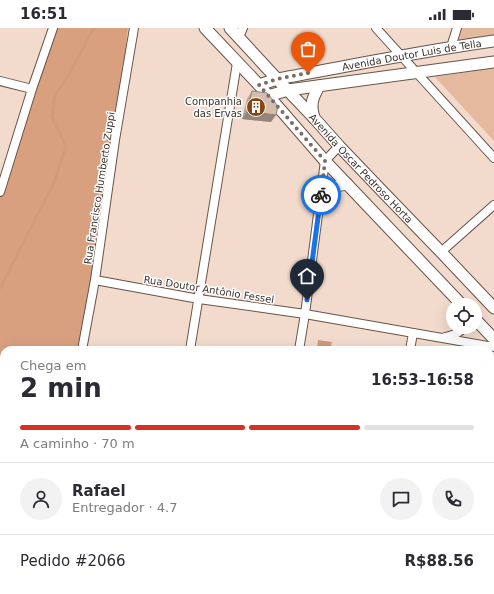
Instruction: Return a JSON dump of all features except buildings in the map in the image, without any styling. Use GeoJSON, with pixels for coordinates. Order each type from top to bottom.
{"type":"FeatureCollection","features":[{"type":"Feature","properties":{"kind":"main road"},"geometry":{"type":"LineString","coordinates":[[205,28],[259,85],[325,161],[455,298]]}},
{"type":"Feature","properties":{"kind":"main road","name":"Avenida Oscar Pedroso Horta"},"geometry":{"type":"LineString","coordinates":[[230,28],[241,33],[277,79],[382,192],[442,252],[494,308]]}},
{"type":"Feature","properties":{"kind":"main road","name":"Avenida Doutor Luis de Tella"},"geometry":{"type":"LineString","coordinates":[[259,85],[277,79],[451,47],[494,41]]}},
{"type":"Feature","properties":{"kind":"main road","name":"Avenida Doutor Luis de Tella"},"geometry":{"type":"LineString","coordinates":[[268,96],[288,90],[494,62]]}},
{"type":"Feature","properties":{"kind":"main road"},"geometry":{"type":"LineString","coordinates":[[314,119],[312,100],[319,86]]}},
{"type":"Feature","properties":{"kind":"main road"},"geometry":{"type":"LineString","coordinates":[[320,202],[329,189],[347,184]]}},
{"type":"Feature","properties":{"kind":"main road"},"geometry":{"type":"LineString","coordinates":[[482,326],[494,339]]}},
{"type":"Feature","properties":{"kind":"street"},"geometry":{"type":"LineString","coordinates":[[0,192],[32,88],[53,28]]}},
{"type":"Feature","properties":{"kind":"street","name":"Rua Francisco Humberto Zuppi"},"geometry":{"type":"LineString","coordinates":[[83,346],[95,280],[115,140],[134,28]]}},
{"type":"Feature","properties":{"kind":"street"},"geometry":{"type":"LineString","coordinates":[[376,28],[494,158]]}},
{"type":"Feature","properties":{"kind":"street"},"geometry":{"type":"LineString","coordinates":[[451,47],[456,28]]}},
{"type":"Feature","properties":{"kind":"street"},"geometry":{"type":"LineString","coordinates":[[191,346],[237,63]]}},
{"type":"Feature","properties":{"kind":"street"},"geometry":{"type":"LineString","coordinates":[[0,81],[32,88]]}},
{"type":"Feature","properties":{"kind":"street"},"geometry":{"type":"LineString","coordinates":[[301,346],[325,161],[339,146]]}},
{"type":"Feature","properties":{"kind":"street"},"geometry":{"type":"LineString","coordinates":[[442,252],[494,205]]}},
{"type":"Feature","properties":{"kind":"street","name":"Rua Doutor Antônio Fessel"},"geometry":{"type":"LineString","coordinates":[[95,280],[199,299],[305,314],[488,346]]}},
{"type":"Feature","properties":{"kind":"street"},"geometry":{"type":"LineString","coordinates":[[410,346],[412,333]]}},
{"type":"Feature","properties":{"kind":"street","name":"Rua Doutor Antônio Fessel"},"geometry":{"type":"LineString","coordinates":[[438,338],[456,334]]}},
{"type":"Feature","properties":{"kind":"shaded area"},"geometry":{"type":"Polygon","coordinates":[[[57,28],[128,28],[115,140],[83,346],[0,346],[0,192],[57,28]]]}},
{"type":"Feature","properties":{"kind":"shaded area"},"geometry":{"type":"Polygon","coordinates":[[[457,28],[494,28],[494,41],[451,47],[457,28]]]}},
{"type":"Feature","properties":{"kind":"shaded area"},"geometry":{"type":"Polygon","coordinates":[[[494,68],[494,141],[435,77],[494,68]]]}},
{"type":"Feature","properties":{"kind":"shaded area"},"geometry":{"type":"Polygon","coordinates":[[[318,340],[332,342],[331,346],[317,346],[318,340]]]}},
{"type":"Feature","properties":{"kind":"waterway"},"geometry":{"type":"LineString","coordinates":[[0,288],[54,183],[66,146],[52,117],[55,95],[67,78],[95,28]]}},
{"type":"Feature","properties":{"kind":"way so far"},"geometry":{"type":"LineString","coordinates":[[308,73],[277,79],[259,85],[325,161],[321,195]]}},
{"type":"Feature","properties":{"kind":"place","name":"Companhia das Ervas"},"geometry":{"type":"Point","coordinates":[256,107]}},
{"type":"Feature","properties":{"kind":"route"},"geometry":{"type":"LineString","coordinates":[[307,300],[321,195]]}}]}
